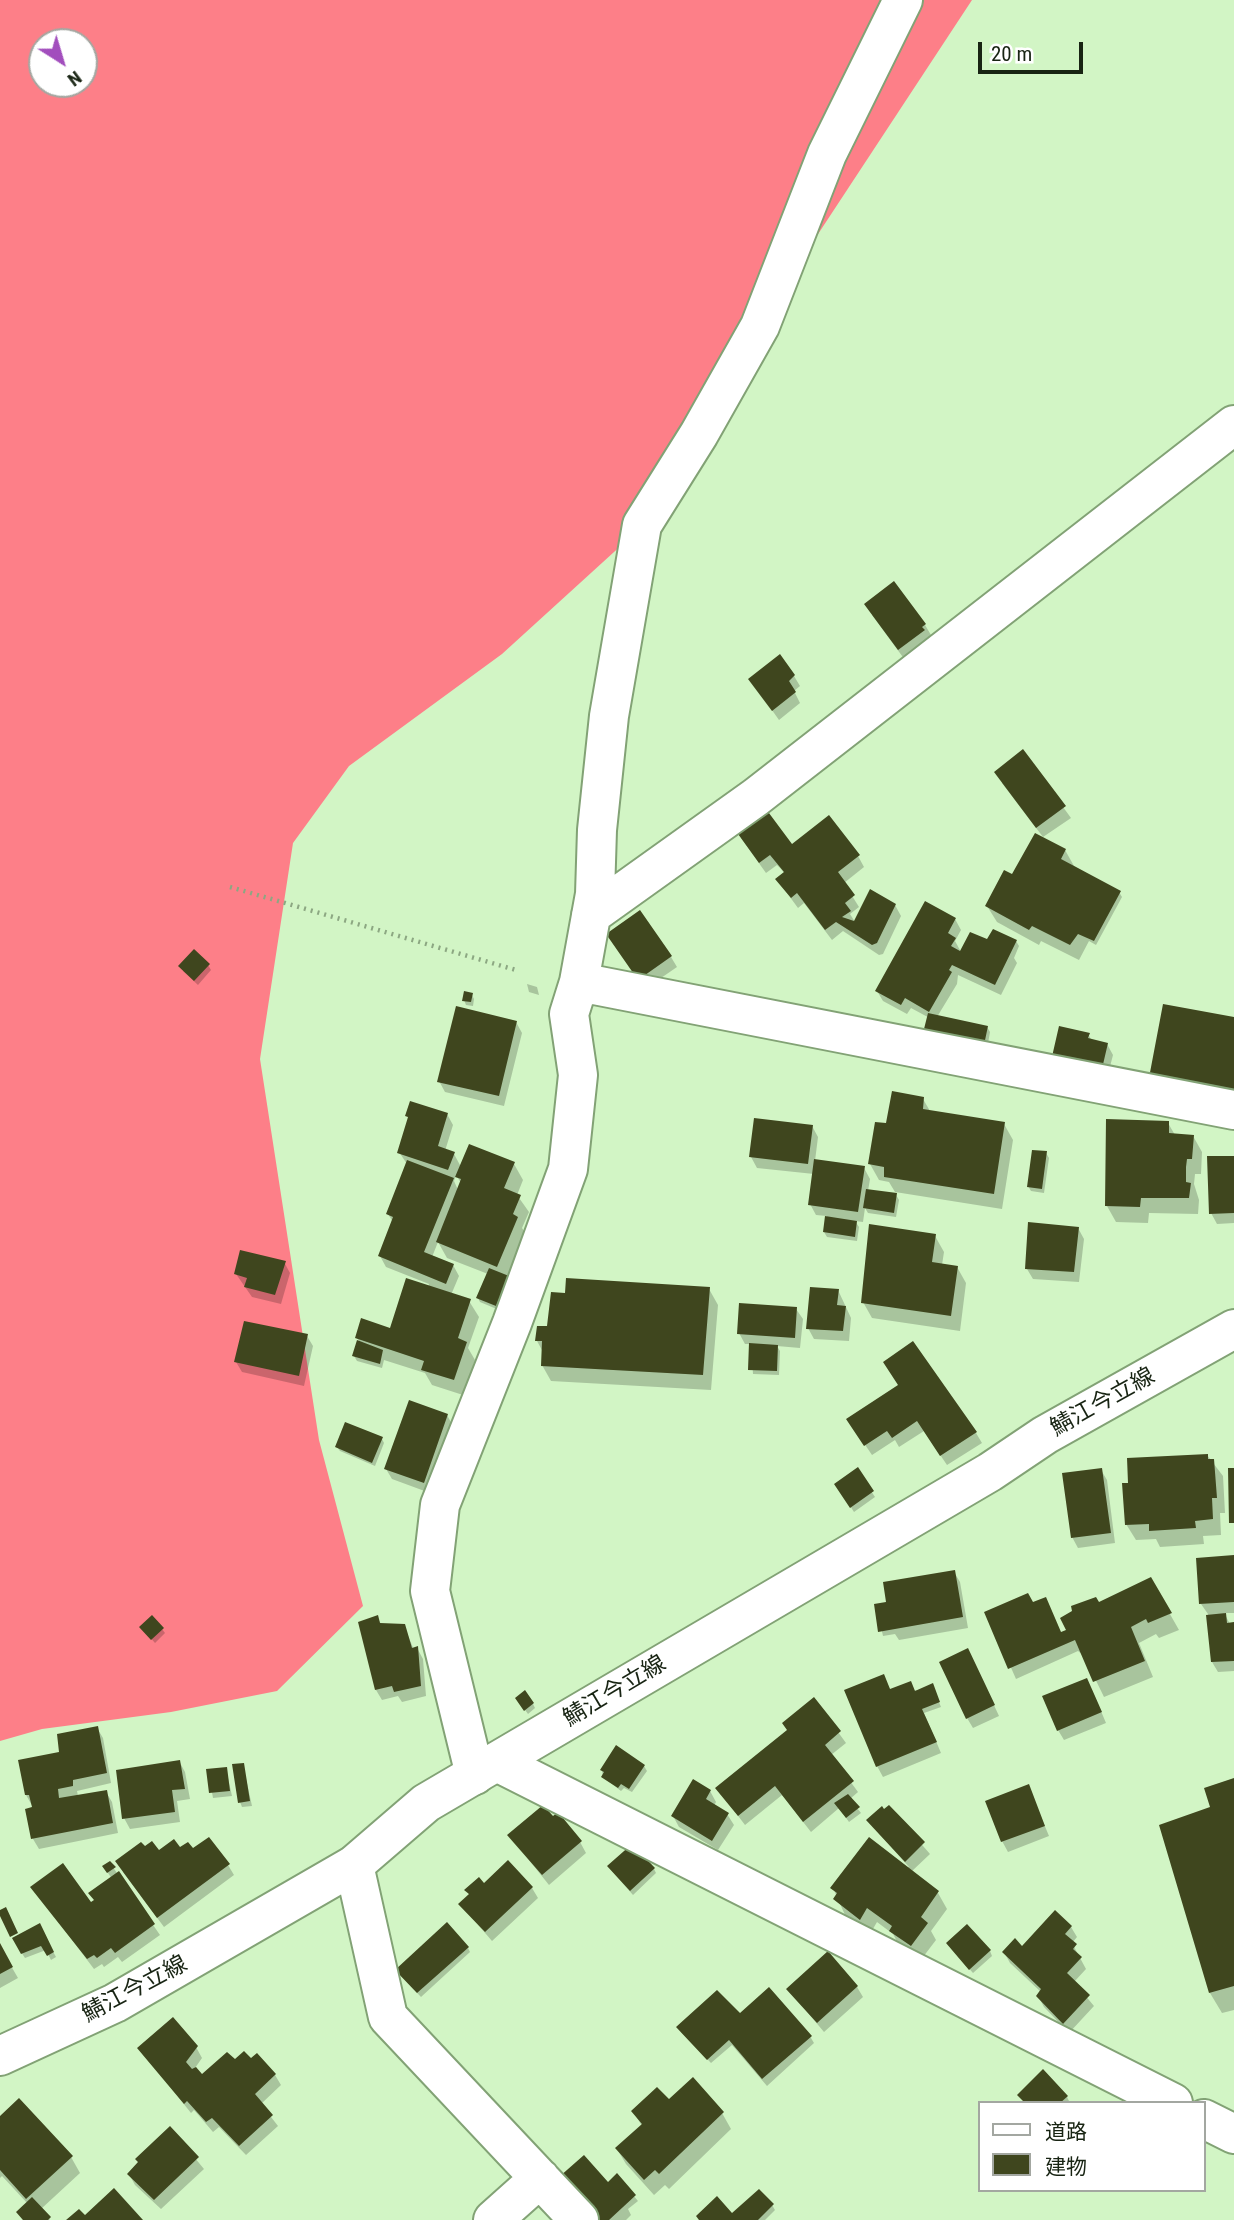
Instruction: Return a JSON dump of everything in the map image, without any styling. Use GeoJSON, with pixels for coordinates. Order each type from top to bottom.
{"type":"FeatureCollection","features":[{"type":"Feature","properties":{"kind":"street"},"geometry":{"type":"LineString","coordinates":[[903,0],[827,154],[760,326],[699,434],[642,526],[609,716],[591,915],[579,982],[569,1014],[578,1075],[568,1169],[512,1323],[440,1505],[430,1591],[487,1769],[1169,2101]]}},
{"type":"Feature","properties":{"kind":"street"},"geometry":{"type":"LineString","coordinates":[[591,915],[756,797],[1234,425]]}},
{"type":"Feature","properties":{"kind":"street"},"geometry":{"type":"LineString","coordinates":[[579,982],[1234,1110]]}},
{"type":"Feature","properties":{"kind":"street","name":"鯖江今立線"},"geometry":{"type":"LineString","coordinates":[[0,2056],[116,2003],[354,1865],[426,1803],[990,1472],[1045,1435],[1234,1329]]}},
{"type":"Feature","properties":{"kind":"street"},"geometry":{"type":"LineString","coordinates":[[354,1865],[388,2017],[579,2220]]}},
{"type":"Feature","properties":{"kind":"street"},"geometry":{"type":"LineString","coordinates":[[1206,2120],[1234,2134]]}},
{"type":"Feature","properties":{"kind":"street"},"geometry":{"type":"LineString","coordinates":[[493,2220],[540,2178]]}},
{"type":"Feature","properties":{"kind":"path"},"geometry":{"type":"LineString","coordinates":[[230,887],[516,970]]}},
{"type":"Feature","properties":{"kind":"shaded area"},"geometry":{"type":"Polygon","coordinates":[[[0,0],[972,0],[724,377],[625,542],[502,654],[349,766],[293,843],[260,1059],[319,1440],[363,1606],[277,1691],[171,1712],[42,1729],[0,1741],[0,0]]]}},
{"type":"Feature","properties":{"kind":"building"},"geometry":{"type":"Polygon","coordinates":[[[894,581],[926,624],[922,627],[925,630],[898,650],[864,604],[894,581]]]}},
{"type":"Feature","properties":{"kind":"building"},"geometry":{"type":"Polygon","coordinates":[[[780,654],[795,675],[789,681],[796,692],[772,711],[748,679],[780,654]]]}},
{"type":"Feature","properties":{"kind":"building"},"geometry":{"type":"Polygon","coordinates":[[[1023,749],[1066,806],[1036,828],[994,772],[1023,749]]]}},
{"type":"Feature","properties":{"kind":"building"},"geometry":{"type":"Polygon","coordinates":[[[763,805],[792,844],[829,815],[860,855],[838,872],[855,895],[845,903],[851,911],[842,917],[854,921],[870,889],[896,904],[877,943],[872,945],[836,922],[825,930],[797,893],[791,898],[775,879],[784,872],[770,855],[759,863],[733,827],[763,805]]]}},
{"type":"Feature","properties":{"kind":"building"},"geometry":{"type":"Polygon","coordinates":[[[1035,833],[1066,849],[1061,859],[1121,891],[1094,941],[1078,934],[1070,945],[1032,926],[1029,930],[985,906],[1004,870],[1012,874],[1035,833]]]}},
{"type":"Feature","properties":{"kind":"building"},"geometry":{"type":"Polygon","coordinates":[[[925,901],[956,918],[948,933],[956,938],[951,946],[960,951],[970,932],[987,939],[993,929],[1017,940],[995,985],[952,965],[949,970],[952,972],[929,1012],[905,998],[901,1005],[875,991],[925,901]]]}},
{"type":"Feature","properties":{"kind":"building"},"geometry":{"type":"Polygon","coordinates":[[[640,910],[672,956],[638,980],[606,934],[640,910]]]}},
{"type":"Feature","properties":{"kind":"building"},"geometry":{"type":"Polygon","coordinates":[[[194,949],[210,964],[194,981],[178,966],[194,949]]]}},
{"type":"Feature","properties":{"kind":"building"},"geometry":{"type":"Polygon","coordinates":[[[464,991],[473,993],[471,1002],[462,1001],[464,991]]]}},
{"type":"Feature","properties":{"kind":"building"},"geometry":{"type":"Polygon","coordinates":[[[1163,1004],[1234,1017],[1234,1100],[1148,1083],[1163,1004]]]}},
{"type":"Feature","properties":{"kind":"building"},"geometry":{"type":"Polygon","coordinates":[[[456,1006],[517,1021],[499,1096],[437,1082],[456,1006]]]}},
{"type":"Feature","properties":{"kind":"building"},"geometry":{"type":"Polygon","coordinates":[[[928,1013],[988,1026],[984,1045],[923,1033],[928,1013]]]}},
{"type":"Feature","properties":{"kind":"building"},"geometry":{"type":"Polygon","coordinates":[[[1059,1026],[1090,1033],[1088,1038],[1108,1043],[1101,1073],[1051,1061],[1059,1026]]]}},
{"type":"Feature","properties":{"kind":"building"},"geometry":{"type":"Polygon","coordinates":[[[892,1091],[924,1097],[923,1109],[1005,1122],[994,1194],[884,1177],[884,1167],[868,1164],[875,1122],[886,1123],[892,1091]]]}},
{"type":"Feature","properties":{"kind":"building"},"geometry":{"type":"Polygon","coordinates":[[[410,1101],[448,1113],[438,1146],[455,1152],[448,1170],[397,1153],[410,1101]]]}},
{"type":"Feature","properties":{"kind":"building"},"geometry":{"type":"Polygon","coordinates":[[[754,1118],[813,1125],[808,1164],[749,1157],[754,1118]]]}},
{"type":"Feature","properties":{"kind":"building"},"geometry":{"type":"Polygon","coordinates":[[[1106,1119],[1169,1121],[1169,1133],[1194,1135],[1192,1159],[1187,1159],[1186,1167],[1186,1182],[1191,1183],[1189,1198],[1141,1198],[1140,1207],[1105,1206],[1106,1119]]]}},
{"type":"Feature","properties":{"kind":"building"},"geometry":{"type":"Polygon","coordinates":[[[469,1144],[515,1162],[504,1188],[521,1195],[513,1214],[518,1217],[497,1267],[436,1242],[461,1179],[455,1177],[469,1144]]]}},
{"type":"Feature","properties":{"kind":"building"},"geometry":{"type":"Polygon","coordinates":[[[1032,1150],[1047,1151],[1042,1189],[1027,1187],[1032,1150]]]}},
{"type":"Feature","properties":{"kind":"building"},"geometry":{"type":"Polygon","coordinates":[[[1207,1156],[1234,1156],[1234,1213],[1209,1214],[1207,1156]]]}},
{"type":"Feature","properties":{"kind":"building"},"geometry":{"type":"Polygon","coordinates":[[[814,1159],[865,1166],[858,1212],[808,1205],[814,1159]]]}},
{"type":"Feature","properties":{"kind":"building"},"geometry":{"type":"Polygon","coordinates":[[[407,1160],[454,1178],[424,1252],[454,1264],[446,1284],[378,1256],[393,1217],[386,1214],[407,1160]]]}},
{"type":"Feature","properties":{"kind":"building"},"geometry":{"type":"Polygon","coordinates":[[[866,1189],[897,1193],[894,1213],[863,1208],[866,1189]]]}},
{"type":"Feature","properties":{"kind":"building"},"geometry":{"type":"Polygon","coordinates":[[[825,1216],[857,1221],[855,1237],[823,1232],[825,1216]]]}},
{"type":"Feature","properties":{"kind":"building"},"geometry":{"type":"Polygon","coordinates":[[[1028,1222],[1079,1227],[1074,1272],[1025,1269],[1028,1222]]]}},
{"type":"Feature","properties":{"kind":"building"},"geometry":{"type":"Polygon","coordinates":[[[869,1224],[936,1234],[932,1262],[958,1266],[951,1316],[861,1303],[869,1224]]]}},
{"type":"Feature","properties":{"kind":"building"},"geometry":{"type":"Polygon","coordinates":[[[240,1250],[286,1261],[275,1295],[244,1287],[247,1278],[234,1274],[240,1250]]]}},
{"type":"Feature","properties":{"kind":"building"},"geometry":{"type":"Polygon","coordinates":[[[489,1268],[509,1276],[496,1306],[476,1298],[489,1268]]]}},
{"type":"Feature","properties":{"kind":"building"},"geometry":{"type":"Polygon","coordinates":[[[406,1278],[471,1299],[458,1338],[467,1342],[454,1380],[421,1370],[424,1361],[355,1338],[361,1318],[390,1328],[406,1278]]]}},
{"type":"Feature","properties":{"kind":"building"},"geometry":{"type":"Polygon","coordinates":[[[566,1278],[710,1287],[703,1375],[541,1366],[542,1341],[535,1341],[537,1326],[547,1326],[551,1292],[565,1293],[566,1278]]]}},
{"type":"Feature","properties":{"kind":"building"},"geometry":{"type":"Polygon","coordinates":[[[810,1287],[839,1289],[837,1305],[846,1306],[843,1331],[806,1329],[810,1287]]]}},
{"type":"Feature","properties":{"kind":"building"},"geometry":{"type":"Polygon","coordinates":[[[739,1303],[797,1307],[795,1338],[737,1334],[739,1303]]]}},
{"type":"Feature","properties":{"kind":"building"},"geometry":{"type":"Polygon","coordinates":[[[244,1321],[308,1334],[299,1376],[234,1362],[244,1321]]]}},
{"type":"Feature","properties":{"kind":"building"},"geometry":{"type":"Polygon","coordinates":[[[357,1340],[383,1350],[380,1364],[352,1356],[357,1340]]]}},
{"type":"Feature","properties":{"kind":"building"},"geometry":{"type":"Polygon","coordinates":[[[913,1341],[977,1432],[940,1456],[917,1421],[892,1438],[887,1431],[864,1446],[846,1419],[898,1385],[883,1362],[913,1341]]]}},
{"type":"Feature","properties":{"kind":"building"},"geometry":{"type":"Polygon","coordinates":[[[749,1343],[778,1345],[777,1371],[748,1370],[749,1343]]]}},
{"type":"Feature","properties":{"kind":"building"},"geometry":{"type":"Polygon","coordinates":[[[409,1400],[448,1414],[424,1483],[384,1469],[409,1400]]]}},
{"type":"Feature","properties":{"kind":"building"},"geometry":{"type":"Polygon","coordinates":[[[345,1422],[383,1437],[372,1463],[335,1447],[345,1422]]]}},
{"type":"Feature","properties":{"kind":"building"},"geometry":{"type":"Polygon","coordinates":[[[1208,1454],[1208,1459],[1214,1459],[1217,1498],[1212,1498],[1213,1519],[1195,1521],[1196,1528],[1149,1531],[1149,1524],[1125,1525],[1122,1483],[1128,1483],[1127,1458],[1208,1454]]]}},
{"type":"Feature","properties":{"kind":"building"},"geometry":{"type":"Polygon","coordinates":[[[858,1467],[874,1491],[850,1508],[834,1484],[858,1467]]]}},
{"type":"Feature","properties":{"kind":"building"},"geometry":{"type":"Polygon","coordinates":[[[1102,1468],[1111,1533],[1071,1538],[1062,1473],[1102,1468]]]}},
{"type":"Feature","properties":{"kind":"building"},"geometry":{"type":"Polygon","coordinates":[[[1228,1468],[1234,1468],[1234,1523],[1229,1523],[1228,1468]]]}},
{"type":"Feature","properties":{"kind":"building"},"geometry":{"type":"Polygon","coordinates":[[[1234,1555],[1234,1602],[1199,1604],[1196,1558],[1234,1555]]]}},
{"type":"Feature","properties":{"kind":"building"},"geometry":{"type":"Polygon","coordinates":[[[955,1570],[963,1617],[878,1632],[874,1604],[886,1602],[883,1582],[955,1570]]]}},
{"type":"Feature","properties":{"kind":"building"},"geometry":{"type":"Polygon","coordinates":[[[1151,1577],[1172,1613],[1148,1623],[1146,1619],[1131,1627],[1145,1661],[1093,1682],[1075,1640],[1008,1669],[984,1612],[1028,1593],[1033,1602],[1046,1597],[1061,1632],[1066,1630],[1060,1618],[1072,1611],[1071,1606],[1096,1597],[1099,1602],[1151,1577]]]}},
{"type":"Feature","properties":{"kind":"building"},"geometry":{"type":"Polygon","coordinates":[[[1226,1613],[1227,1623],[1234,1622],[1234,1661],[1211,1662],[1206,1615],[1226,1613]]]}},
{"type":"Feature","properties":{"kind":"building"},"geometry":{"type":"Polygon","coordinates":[[[152,1615],[164,1628],[151,1640],[139,1627],[152,1615]]]}},
{"type":"Feature","properties":{"kind":"building"},"geometry":{"type":"Polygon","coordinates":[[[378,1615],[380,1623],[405,1624],[412,1648],[418,1646],[421,1686],[394,1692],[392,1686],[375,1690],[358,1622],[378,1615]]]}},
{"type":"Feature","properties":{"kind":"building"},"geometry":{"type":"Polygon","coordinates":[[[968,1648],[995,1705],[966,1719],[939,1662],[968,1648]]]}},
{"type":"Feature","properties":{"kind":"building"},"geometry":{"type":"Polygon","coordinates":[[[884,1674],[890,1689],[911,1681],[915,1691],[933,1683],[940,1702],[922,1709],[937,1742],[876,1767],[844,1690],[884,1674]]]}},
{"type":"Feature","properties":{"kind":"building"},"geometry":{"type":"Polygon","coordinates":[[[1087,1678],[1102,1712],[1057,1731],[1042,1696],[1087,1678]]]}},
{"type":"Feature","properties":{"kind":"building"},"geometry":{"type":"Polygon","coordinates":[[[525,1690],[534,1703],[524,1711],[515,1698],[525,1690]]]}},
{"type":"Feature","properties":{"kind":"building"},"geometry":{"type":"Polygon","coordinates":[[[814,1697],[841,1731],[825,1745],[854,1781],[803,1822],[775,1786],[738,1816],[715,1788],[787,1730],[782,1723],[814,1697]]]}},
{"type":"Feature","properties":{"kind":"building"},"geometry":{"type":"Polygon","coordinates":[[[98,1726],[107,1773],[73,1780],[73,1786],[58,1789],[59,1798],[107,1790],[113,1823],[31,1839],[25,1809],[32,1807],[29,1795],[25,1795],[18,1760],[59,1752],[57,1734],[98,1726]]]}},
{"type":"Feature","properties":{"kind":"building"},"geometry":{"type":"Polygon","coordinates":[[[616,1745],[645,1765],[629,1789],[621,1784],[618,1788],[601,1777],[604,1772],[600,1770],[616,1745]]]}},
{"type":"Feature","properties":{"kind":"building"},"geometry":{"type":"Polygon","coordinates":[[[180,1760],[185,1789],[172,1790],[175,1812],[122,1819],[116,1770],[180,1760]]]}},
{"type":"Feature","properties":{"kind":"building"},"geometry":{"type":"Polygon","coordinates":[[[244,1763],[250,1801],[238,1803],[232,1764],[244,1763]]]}},
{"type":"Feature","properties":{"kind":"building"},"geometry":{"type":"Polygon","coordinates":[[[227,1767],[230,1791],[209,1793],[206,1769],[227,1767]]]}},
{"type":"Feature","properties":{"kind":"building"},"geometry":{"type":"Polygon","coordinates":[[[1234,1778],[1234,1986],[1209,1993],[1159,1825],[1210,1807],[1204,1788],[1234,1778]]]}},
{"type":"Feature","properties":{"kind":"building"},"geometry":{"type":"Polygon","coordinates":[[[693,1779],[711,1790],[706,1799],[729,1813],[712,1841],[671,1816],[693,1779]]]}},
{"type":"Feature","properties":{"kind":"building"},"geometry":{"type":"Polygon","coordinates":[[[1029,1784],[1045,1826],[1001,1842],[985,1801],[1029,1784]]]}},
{"type":"Feature","properties":{"kind":"building"},"geometry":{"type":"Polygon","coordinates":[[[848,1794],[860,1807],[846,1818],[834,1803],[848,1794]]]}},
{"type":"Feature","properties":{"kind":"building"},"geometry":{"type":"Polygon","coordinates":[[[543,1805],[553,1816],[558,1812],[582,1841],[542,1875],[507,1835],[543,1805]]]}},
{"type":"Feature","properties":{"kind":"building"},"geometry":{"type":"Polygon","coordinates":[[[889,1805],[925,1842],[905,1862],[866,1820],[882,1806],[884,1809],[889,1805]]]}},
{"type":"Feature","properties":{"kind":"building"},"geometry":{"type":"Polygon","coordinates":[[[209,1837],[230,1864],[157,1918],[115,1861],[141,1842],[145,1846],[152,1841],[159,1850],[174,1839],[180,1847],[188,1842],[193,1848],[209,1837]]]}},
{"type":"Feature","properties":{"kind":"building"},"geometry":{"type":"Polygon","coordinates":[[[869,1837],[939,1891],[921,1917],[928,1923],[911,1946],[889,1931],[892,1926],[867,1908],[860,1920],[833,1899],[837,1893],[830,1888],[869,1837]]]}},
{"type":"Feature","properties":{"kind":"building"},"geometry":{"type":"Polygon","coordinates":[[[632,1844],[655,1868],[630,1891],[607,1866],[632,1844]]]}},
{"type":"Feature","properties":{"kind":"building"},"geometry":{"type":"Polygon","coordinates":[[[508,1860],[533,1887],[485,1932],[458,1904],[469,1894],[464,1890],[479,1877],[484,1883],[508,1860]]]}},
{"type":"Feature","properties":{"kind":"building"},"geometry":{"type":"Polygon","coordinates":[[[110,1861],[116,1867],[107,1873],[102,1866],[110,1861]]]}},
{"type":"Feature","properties":{"kind":"building"},"geometry":{"type":"Polygon","coordinates":[[[63,1863],[91,1902],[94,1900],[88,1893],[119,1871],[155,1924],[115,1953],[111,1948],[97,1958],[94,1955],[87,1959],[30,1887],[63,1863]]]}},
{"type":"Feature","properties":{"kind":"building"},"geometry":{"type":"Polygon","coordinates":[[[6,1907],[18,1933],[10,1937],[0,1916],[0,1910],[6,1907]]]}},
{"type":"Feature","properties":{"kind":"building"},"geometry":{"type":"Polygon","coordinates":[[[1055,1910],[1072,1926],[1065,1934],[1077,1944],[1073,1949],[1082,1957],[1067,1973],[1090,1995],[1063,2024],[1036,1996],[1041,1989],[1002,1952],[1015,1938],[1022,1946],[1055,1910]]]}},
{"type":"Feature","properties":{"kind":"building"},"geometry":{"type":"Polygon","coordinates":[[[447,1922],[469,1947],[417,1993],[395,1970],[447,1922]]]}},
{"type":"Feature","properties":{"kind":"building"},"geometry":{"type":"Polygon","coordinates":[[[40,1923],[54,1952],[47,1956],[41,1946],[21,1954],[12,1938],[40,1923]]]}},
{"type":"Feature","properties":{"kind":"building"},"geometry":{"type":"Polygon","coordinates":[[[967,1924],[991,1950],[969,1970],[946,1943],[967,1924]]]}},
{"type":"Feature","properties":{"kind":"building"},"geometry":{"type":"Polygon","coordinates":[[[0,1943],[13,1967],[0,1974],[0,1943]]]}},
{"type":"Feature","properties":{"kind":"building"},"geometry":{"type":"Polygon","coordinates":[[[828,1951],[858,1986],[817,2023],[786,1989],[828,1951]]]}},
{"type":"Feature","properties":{"kind":"building"},"geometry":{"type":"Polygon","coordinates":[[[769,1987],[812,2036],[762,2079],[729,2040],[707,2060],[676,2027],[717,1990],[740,2013],[769,1987]]]}},
{"type":"Feature","properties":{"kind":"building"},"geometry":{"type":"Polygon","coordinates":[[[173,2017],[198,2046],[186,2062],[192,2069],[196,2067],[202,2074],[227,2052],[235,2059],[244,2051],[251,2058],[257,2053],[276,2074],[255,2094],[273,2115],[239,2146],[212,2118],[206,2122],[187,2101],[184,2104],[137,2048],[173,2017]]]}},
{"type":"Feature","properties":{"kind":"building"},"geometry":{"type":"Polygon","coordinates":[[[1043,2069],[1068,2096],[1062,2101],[1023,2101],[1017,2095],[1043,2069]]]}},
{"type":"Feature","properties":{"kind":"building"},"geometry":{"type":"Polygon","coordinates":[[[693,2077],[724,2112],[659,2174],[655,2170],[644,2180],[615,2148],[642,2124],[631,2111],[657,2087],[669,2099],[693,2077]]]}},
{"type":"Feature","properties":{"kind":"building"},"geometry":{"type":"Polygon","coordinates":[[[19,2098],[73,2156],[26,2199],[0,2170],[0,2116],[19,2098]]]}},
{"type":"Feature","properties":{"kind":"building"},"geometry":{"type":"Polygon","coordinates":[[[170,2126],[199,2157],[154,2200],[127,2174],[138,2162],[135,2159],[170,2126]]]}},
{"type":"Feature","properties":{"kind":"building"},"geometry":{"type":"Polygon","coordinates":[[[584,2155],[608,2182],[617,2173],[636,2195],[609,2220],[599,2220],[559,2177],[584,2155]]]}},
{"type":"Feature","properties":{"kind":"building"},"geometry":{"type":"Polygon","coordinates":[[[114,2188],[143,2220],[66,2220],[79,2209],[85,2215],[114,2188]]]}},
{"type":"Feature","properties":{"kind":"building"},"geometry":{"type":"Polygon","coordinates":[[[759,2189],[774,2204],[758,2220],[699,2220],[696,2216],[717,2196],[732,2213],[759,2189]]]}},
{"type":"Feature","properties":{"kind":"building"},"geometry":{"type":"Polygon","coordinates":[[[32,2197],[51,2217],[48,2220],[23,2220],[16,2212],[32,2197]]]}}]}
